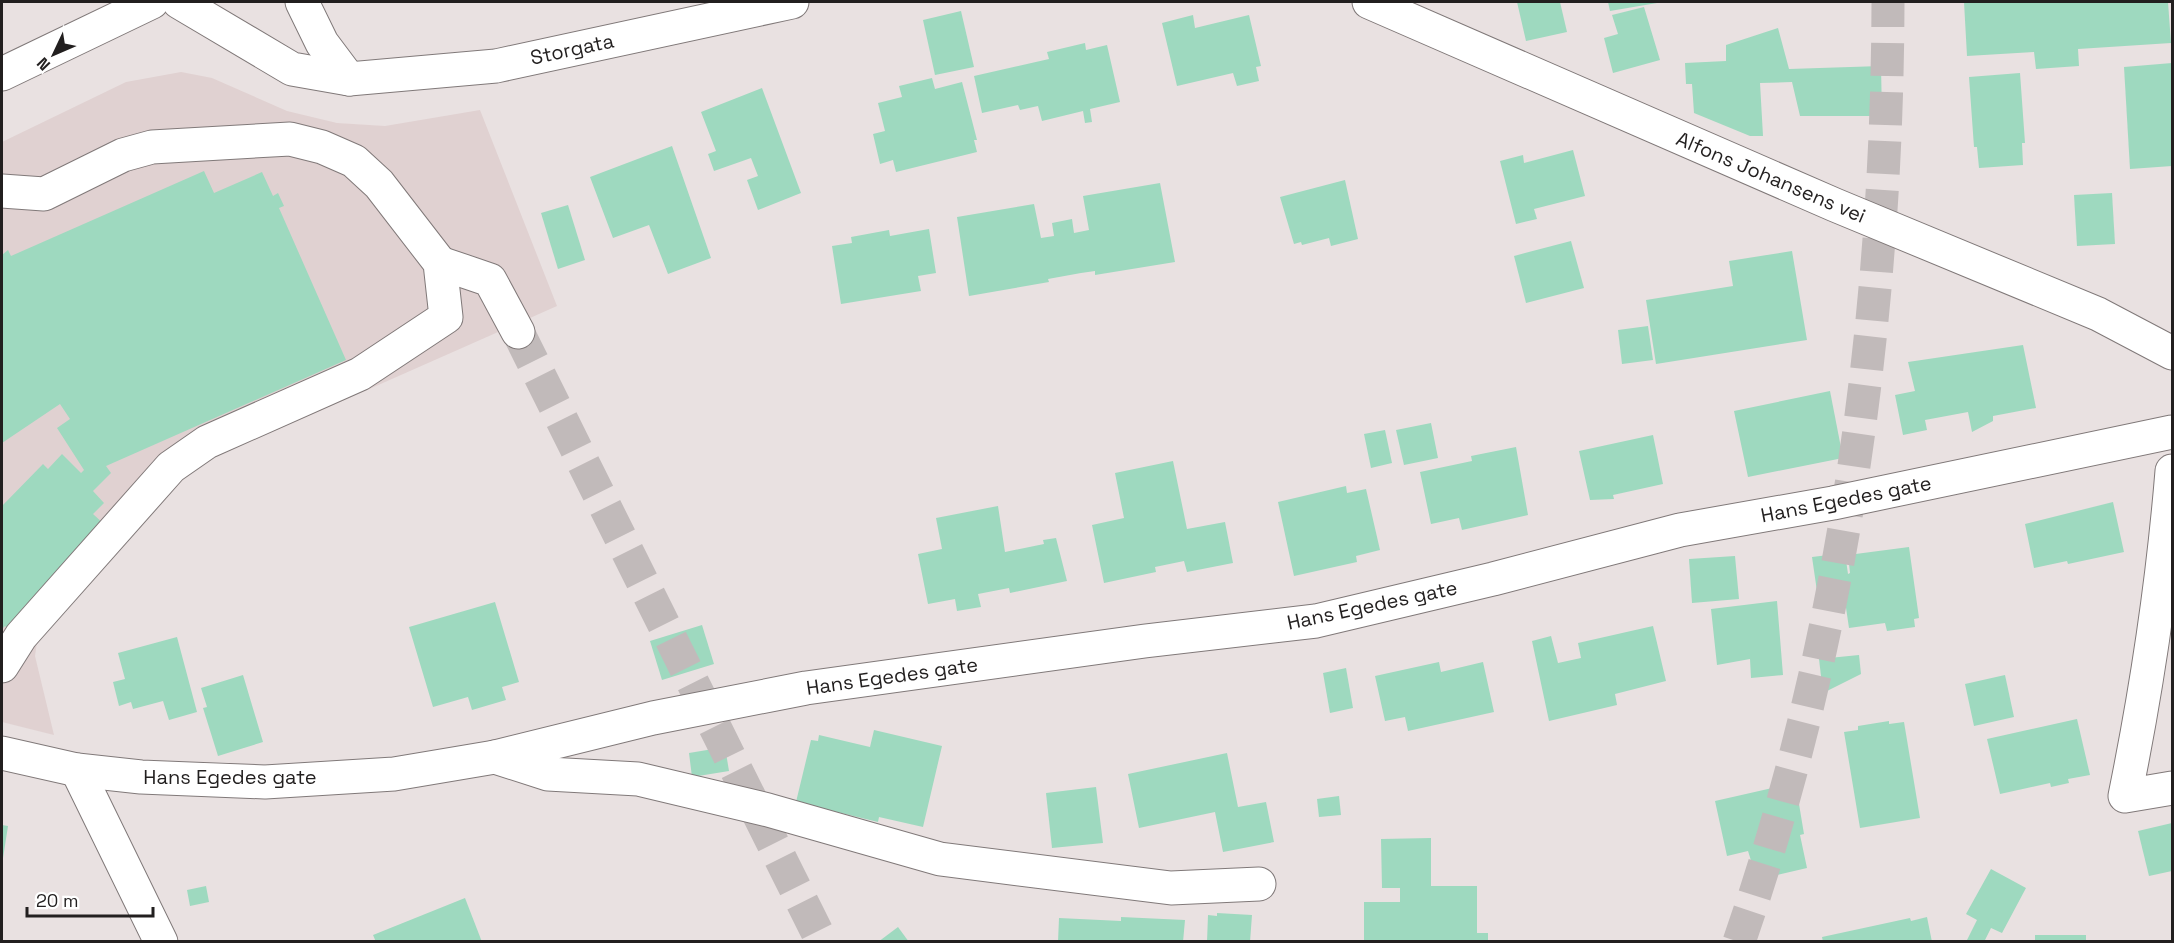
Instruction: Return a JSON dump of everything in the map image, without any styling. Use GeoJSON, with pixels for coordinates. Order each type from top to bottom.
{"type":"FeatureCollection","features":[{"type":"Feature","properties":{"kind":"main road"},"geometry":{"type":"LineString","coordinates":[[2,74],[152,2]]}},
{"type":"Feature","properties":{"kind":"main road","name":"Storgata"},"geometry":{"type":"LineString","coordinates":[[179,2],[292,69],[349,79],[496,66],[792,2]]}},
{"type":"Feature","properties":{"kind":"main road"},"geometry":{"type":"LineString","coordinates":[[302,2],[322,43],[349,79]]}},
{"type":"Feature","properties":{"kind":"main road","name":"Alfons Johansens vei"},"geometry":{"type":"LineString","coordinates":[[1369,2],[1747,168],[2098,314],[2172,353]]}},
{"type":"Feature","properties":{"kind":"main road"},"geometry":{"type":"LineString","coordinates":[[2,191],[44,194],[123,155],[152,147],[290,139],[322,147],[354,161],[379,184],[440,263],[446,316],[360,374],[207,442],[171,467],[21,636],[2,666]]}},
{"type":"Feature","properties":{"kind":"main road"},"geometry":{"type":"LineString","coordinates":[[440,263],[490,280],[518,332]]}},
{"type":"Feature","properties":{"kind":"main road","name":"Hans Egedes gate"},"geometry":{"type":"LineString","coordinates":[[2,753],[77,770],[141,777],[264,782],[394,774],[495,758],[653,718],[806,688],[1040,655],[1316,621],[1493,579],[1680,530],[1833,503],[2172,432]]}},
{"type":"Feature","properties":{"kind":"main road"},"geometry":{"type":"LineString","coordinates":[[2172,471],[2165,565],[2146,691],[2125,796],[2172,788]]}},
{"type":"Feature","properties":{"kind":"main road","name":"Hans Egedes gate"},"geometry":{"type":"LineString","coordinates":[[495,758],[548,774],[638,779],[768,810],[940,859],[1171,888],[1259,884]]}},
{"type":"Feature","properties":{"kind":"main road"},"geometry":{"type":"LineString","coordinates":[[77,770],[161,942]]}},
{"type":"Feature","properties":{"kind":"shaded area"},"geometry":{"type":"Polygon","coordinates":[[[181,72],[212,78],[287,111],[337,123],[385,126],[480,110],[557,306],[195,466],[37,642],[35,656],[54,735],[2,722],[2,142],[126,82],[181,72]]]}},
{"type":"Feature","properties":{"kind":"building"},"geometry":{"type":"Polygon","coordinates":[[[1517,2],[1560,2],[1567,32],[1526,41],[1517,2]]]}},
{"type":"Feature","properties":{"kind":"building"},"geometry":{"type":"Polygon","coordinates":[[[1608,2],[1657,2],[1657,3],[1610,11],[1608,2]]]}},
{"type":"Feature","properties":{"kind":"building"},"geometry":{"type":"Polygon","coordinates":[[[1964,2],[2168,2],[2171,43],[2078,49],[2079,66],[2036,69],[2034,52],[1967,56],[1964,2]]]}},
{"type":"Feature","properties":{"kind":"building"},"geometry":{"type":"Polygon","coordinates":[[[1644,7],[1660,60],[1613,73],[1604,38],[1618,34],[1612,15],[1644,7]]]}},
{"type":"Feature","properties":{"kind":"building"},"geometry":{"type":"Polygon","coordinates":[[[961,11],[974,67],[935,75],[923,20],[961,11]]]}},
{"type":"Feature","properties":{"kind":"building"},"geometry":{"type":"Polygon","coordinates":[[[1193,15],[1195,28],[1249,15],[1261,66],[1256,67],[1259,81],[1237,86],[1233,73],[1177,86],[1162,23],[1193,15]]]}},
{"type":"Feature","properties":{"kind":"building"},"geometry":{"type":"Polygon","coordinates":[[[1778,28],[1789,69],[1881,66],[1882,116],[1800,116],[1792,82],[1760,83],[1763,136],[1750,136],[1694,113],[1692,84],[1686,84],[1685,63],[1726,61],[1726,45],[1778,28]]]}},
{"type":"Feature","properties":{"kind":"building"},"geometry":{"type":"Polygon","coordinates":[[[1085,43],[1086,50],[1107,45],[1120,102],[1090,109],[1092,122],[1085,123],[1083,111],[1042,121],[1038,106],[1020,110],[1018,105],[982,113],[974,76],[1049,59],[1047,52],[1085,43]]]}},
{"type":"Feature","properties":{"kind":"building"},"geometry":{"type":"Polygon","coordinates":[[[2172,63],[2172,166],[2130,169],[2124,67],[2172,63]]]}},
{"type":"Feature","properties":{"kind":"building"},"geometry":{"type":"Polygon","coordinates":[[[2020,73],[2025,143],[2022,143],[2023,165],[1979,168],[1977,147],[1974,147],[1969,77],[2020,73]]]}},
{"type":"Feature","properties":{"kind":"building"},"geometry":{"type":"Polygon","coordinates":[[[932,78],[935,89],[962,82],[977,140],[974,140],[977,152],[896,172],[893,160],[880,164],[873,134],[885,131],[878,103],[902,97],[899,86],[932,78]]]}},
{"type":"Feature","properties":{"kind":"building"},"geometry":{"type":"Polygon","coordinates":[[[762,88],[801,193],[758,210],[747,180],[758,176],[751,158],[714,171],[708,154],[716,151],[701,112],[762,88]]]}},
{"type":"Feature","properties":{"kind":"building"},"geometry":{"type":"Polygon","coordinates":[[[672,146],[711,258],[668,274],[649,225],[613,238],[590,177],[672,146]]]}},
{"type":"Feature","properties":{"kind":"building"},"geometry":{"type":"Polygon","coordinates":[[[1573,150],[1585,196],[1534,209],[1537,219],[1516,224],[1500,161],[1523,155],[1524,163],[1573,150]]]}},
{"type":"Feature","properties":{"kind":"building"},"geometry":{"type":"Polygon","coordinates":[[[204,171],[214,193],[262,172],[273,196],[278,193],[284,206],[279,208],[346,360],[106,466],[111,473],[93,491],[104,503],[93,514],[105,525],[21,610],[24,614],[8,630],[5,626],[2,629],[2,506],[43,464],[48,469],[62,454],[81,473],[84,470],[57,428],[70,419],[60,404],[2,443],[2,255],[8,250],[11,256],[204,171]]]}},
{"type":"Feature","properties":{"kind":"building"},"geometry":{"type":"Polygon","coordinates":[[[1345,180],[1358,239],[1331,246],[1329,238],[1302,245],[1301,242],[1294,244],[1280,197],[1345,180]]]}},
{"type":"Feature","properties":{"kind":"building"},"geometry":{"type":"Polygon","coordinates":[[[1160,183],[1175,262],[1095,275],[1095,271],[1081,273],[1048,279],[1049,282],[969,296],[957,217],[1034,204],[1041,238],[1054,236],[1052,223],[1072,219],[1074,233],[1089,230],[1083,196],[1160,183]]]}},
{"type":"Feature","properties":{"kind":"building"},"geometry":{"type":"Polygon","coordinates":[[[2112,193],[2115,244],[2077,246],[2074,195],[2112,193]]]}},
{"type":"Feature","properties":{"kind":"building"},"geometry":{"type":"Polygon","coordinates":[[[568,205],[585,260],[558,269],[541,213],[568,205]]]}},
{"type":"Feature","properties":{"kind":"building"},"geometry":{"type":"Polygon","coordinates":[[[929,229],[936,273],[918,276],[921,291],[841,304],[832,246],[852,243],[851,237],[889,230],[890,236],[929,229]]]}},
{"type":"Feature","properties":{"kind":"building"},"geometry":{"type":"Polygon","coordinates":[[[1571,241],[1584,288],[1526,303],[1514,256],[1571,241]]]}},
{"type":"Feature","properties":{"kind":"building"},"geometry":{"type":"Polygon","coordinates":[[[1792,251],[1807,340],[1656,364],[1646,300],[1733,286],[1729,261],[1792,251]]]}},
{"type":"Feature","properties":{"kind":"building"},"geometry":{"type":"Polygon","coordinates":[[[1648,326],[1653,360],[1622,364],[1618,330],[1648,326]]]}},
{"type":"Feature","properties":{"kind":"building"},"geometry":{"type":"Polygon","coordinates":[[[2023,345],[2036,408],[1993,416],[1993,421],[1972,432],[1968,412],[1925,420],[1927,430],[1903,435],[1895,395],[1915,391],[1908,362],[2023,345]]]}},
{"type":"Feature","properties":{"kind":"building"},"geometry":{"type":"Polygon","coordinates":[[[1830,391],[1843,458],[1748,477],[1734,411],[1830,391]]]}},
{"type":"Feature","properties":{"kind":"building"},"geometry":{"type":"Polygon","coordinates":[[[1431,423],[1438,458],[1404,465],[1396,430],[1431,423]]]}},
{"type":"Feature","properties":{"kind":"building"},"geometry":{"type":"Polygon","coordinates":[[[1385,430],[1392,463],[1371,468],[1364,434],[1385,430]]]}},
{"type":"Feature","properties":{"kind":"building"},"geometry":{"type":"Polygon","coordinates":[[[1653,435],[1663,484],[1613,495],[1614,499],[1590,500],[1579,451],[1653,435]]]}},
{"type":"Feature","properties":{"kind":"building"},"geometry":{"type":"Polygon","coordinates":[[[1516,447],[1528,515],[1462,530],[1459,518],[1431,524],[1420,472],[1472,461],[1471,456],[1516,447]]]}},
{"type":"Feature","properties":{"kind":"building"},"geometry":{"type":"Polygon","coordinates":[[[1173,461],[1187,529],[1225,522],[1233,563],[1187,572],[1184,561],[1155,567],[1156,572],[1104,583],[1092,525],[1124,518],[1115,473],[1173,461]]]}},
{"type":"Feature","properties":{"kind":"building"},"geometry":{"type":"Polygon","coordinates":[[[1346,486],[1347,493],[1366,489],[1380,550],[1356,556],[1357,562],[1294,576],[1278,502],[1346,486]]]}},
{"type":"Feature","properties":{"kind":"building"},"geometry":{"type":"Polygon","coordinates":[[[2113,502],[2124,552],[2068,564],[2067,561],[2034,568],[2025,524],[2113,502]]]}},
{"type":"Feature","properties":{"kind":"building"},"geometry":{"type":"Polygon","coordinates":[[[998,506],[1005,552],[1044,544],[1043,540],[1056,538],[1067,581],[1010,593],[1009,588],[978,594],[981,607],[957,611],[955,599],[928,604],[918,554],[942,549],[936,518],[998,506]]]}},
{"type":"Feature","properties":{"kind":"building"},"geometry":{"type":"Polygon","coordinates":[[[1909,547],[1919,618],[1914,619],[1915,627],[1887,631],[1885,623],[1849,628],[1845,601],[1819,605],[1812,557],[1845,553],[1848,574],[1850,573],[1848,555],[1909,547]]]}},
{"type":"Feature","properties":{"kind":"building"},"geometry":{"type":"Polygon","coordinates":[[[1735,556],[1739,599],[1692,603],[1689,559],[1735,556]]]}},
{"type":"Feature","properties":{"kind":"building"},"geometry":{"type":"Polygon","coordinates":[[[1777,601],[1783,675],[1751,678],[1750,659],[1717,665],[1711,609],[1777,601]]]}},
{"type":"Feature","properties":{"kind":"building"},"geometry":{"type":"Polygon","coordinates":[[[495,602],[519,682],[502,687],[506,700],[472,710],[468,697],[433,707],[409,627],[495,602]]]}},
{"type":"Feature","properties":{"kind":"building"},"geometry":{"type":"Polygon","coordinates":[[[702,625],[714,664],[662,680],[650,641],[702,625]]]}},
{"type":"Feature","properties":{"kind":"building"},"geometry":{"type":"Polygon","coordinates":[[[1653,626],[1666,681],[1615,694],[1617,705],[1549,721],[1532,641],[1551,636],[1558,663],[1581,658],[1578,643],[1653,626]]]}},
{"type":"Feature","properties":{"kind":"building"},"geometry":{"type":"Polygon","coordinates":[[[177,637],[197,712],[169,720],[163,701],[133,709],[131,702],[119,706],[113,682],[125,679],[118,653],[177,637]]]}},
{"type":"Feature","properties":{"kind":"building"},"geometry":{"type":"Polygon","coordinates":[[[1859,655],[1861,674],[1823,693],[1819,659],[1859,655]]]}},
{"type":"Feature","properties":{"kind":"building"},"geometry":{"type":"Polygon","coordinates":[[[1439,662],[1441,672],[1483,662],[1494,712],[1408,731],[1405,717],[1385,721],[1375,676],[1439,662]]]}},
{"type":"Feature","properties":{"kind":"building"},"geometry":{"type":"Polygon","coordinates":[[[1346,668],[1353,708],[1330,713],[1323,673],[1346,668]]]}},
{"type":"Feature","properties":{"kind":"building"},"geometry":{"type":"Polygon","coordinates":[[[243,675],[263,742],[218,756],[203,708],[207,707],[201,688],[243,675]]]}},
{"type":"Feature","properties":{"kind":"building"},"geometry":{"type":"Polygon","coordinates":[[[2005,675],[2014,717],[1974,726],[1965,684],[2005,675]]]}},
{"type":"Feature","properties":{"kind":"building"},"geometry":{"type":"Polygon","coordinates":[[[2077,719],[2090,775],[2068,779],[2069,783],[2051,787],[2050,783],[2000,794],[1987,739],[2077,719]]]}},
{"type":"Feature","properties":{"kind":"building"},"geometry":{"type":"Polygon","coordinates":[[[1889,721],[1889,724],[1904,722],[1920,818],[1860,828],[1844,732],[1858,730],[1858,726],[1889,721]]]}},
{"type":"Feature","properties":{"kind":"building"},"geometry":{"type":"Polygon","coordinates":[[[874,730],[942,746],[923,827],[879,817],[878,822],[796,802],[811,740],[818,741],[819,735],[870,747],[874,730]]]}},
{"type":"Feature","properties":{"kind":"building"},"geometry":{"type":"Polygon","coordinates":[[[725,747],[729,771],[692,777],[689,753],[725,747]]]}},
{"type":"Feature","properties":{"kind":"building"},"geometry":{"type":"Polygon","coordinates":[[[1227,753],[1238,807],[1266,802],[1274,842],[1223,852],[1215,812],[1139,828],[1128,774],[1227,753]]]}},
{"type":"Feature","properties":{"kind":"building"},"geometry":{"type":"Polygon","coordinates":[[[1785,785],[1785,788],[1796,786],[1804,834],[1800,835],[1807,868],[1768,877],[1765,867],[1754,870],[1748,851],[1727,856],[1715,801],[1785,785]]]}},
{"type":"Feature","properties":{"kind":"building"},"geometry":{"type":"Polygon","coordinates":[[[1096,787],[1103,843],[1052,848],[1046,793],[1096,787]]]}},
{"type":"Feature","properties":{"kind":"building"},"geometry":{"type":"Polygon","coordinates":[[[1339,796],[1341,815],[1319,817],[1317,799],[1339,796]]]}},
{"type":"Feature","properties":{"kind":"building"},"geometry":{"type":"Polygon","coordinates":[[[2172,823],[2172,871],[2149,876],[2138,831],[2172,823]]]}},
{"type":"Feature","properties":{"kind":"building"},"geometry":{"type":"Polygon","coordinates":[[[2,825],[8,826],[3,858],[2,858],[2,825]]]}},
{"type":"Feature","properties":{"kind":"building"},"geometry":{"type":"Polygon","coordinates":[[[1431,838],[1431,886],[1477,886],[1477,933],[1488,933],[1488,941],[1364,942],[1364,902],[1400,902],[1400,888],[1382,888],[1381,839],[1431,838]]]}},
{"type":"Feature","properties":{"kind":"building"},"geometry":{"type":"Polygon","coordinates":[[[1991,869],[2026,888],[2002,933],[1991,928],[1984,942],[1969,942],[1967,940],[1977,920],[1966,914],[1991,869]]]}},
{"type":"Feature","properties":{"kind":"building"},"geometry":{"type":"Polygon","coordinates":[[[206,886],[209,902],[190,906],[187,890],[206,886]]]}},
{"type":"Feature","properties":{"kind":"building"},"geometry":{"type":"Polygon","coordinates":[[[465,898],[482,942],[376,942],[373,935],[465,898]]]}},
{"type":"Feature","properties":{"kind":"building"},"geometry":{"type":"Polygon","coordinates":[[[1217,913],[1252,915],[1250,942],[1207,942],[1208,915],[1217,916],[1217,913]]]}},
{"type":"Feature","properties":{"kind":"building"},"geometry":{"type":"Polygon","coordinates":[[[1121,917],[1185,920],[1183,942],[1058,942],[1059,918],[1121,921],[1121,917]]]}},
{"type":"Feature","properties":{"kind":"building"},"geometry":{"type":"Polygon","coordinates":[[[1927,917],[1932,942],[1823,942],[1822,937],[1910,918],[1911,921],[1927,917]]]}},
{"type":"Feature","properties":{"kind":"building"},"geometry":{"type":"Polygon","coordinates":[[[898,927],[909,942],[878,942],[898,927]]]}},
{"type":"Feature","properties":{"kind":"building"},"geometry":{"type":"Polygon","coordinates":[[[2035,935],[2086,935],[2086,942],[2035,942],[2035,935]]]}},
{"type":"Feature","properties":{"kind":"tunnel"},"geometry":{"type":"LineString","coordinates":[[1739,942],[1775,828],[1806,713],[1832,596],[1852,478],[1868,359],[1879,240],[1886,121],[1888,2]]}},
{"type":"Feature","properties":{"kind":"tunnel"},"geometry":{"type":"LineString","coordinates":[[518,332],[822,942]]}}]}
